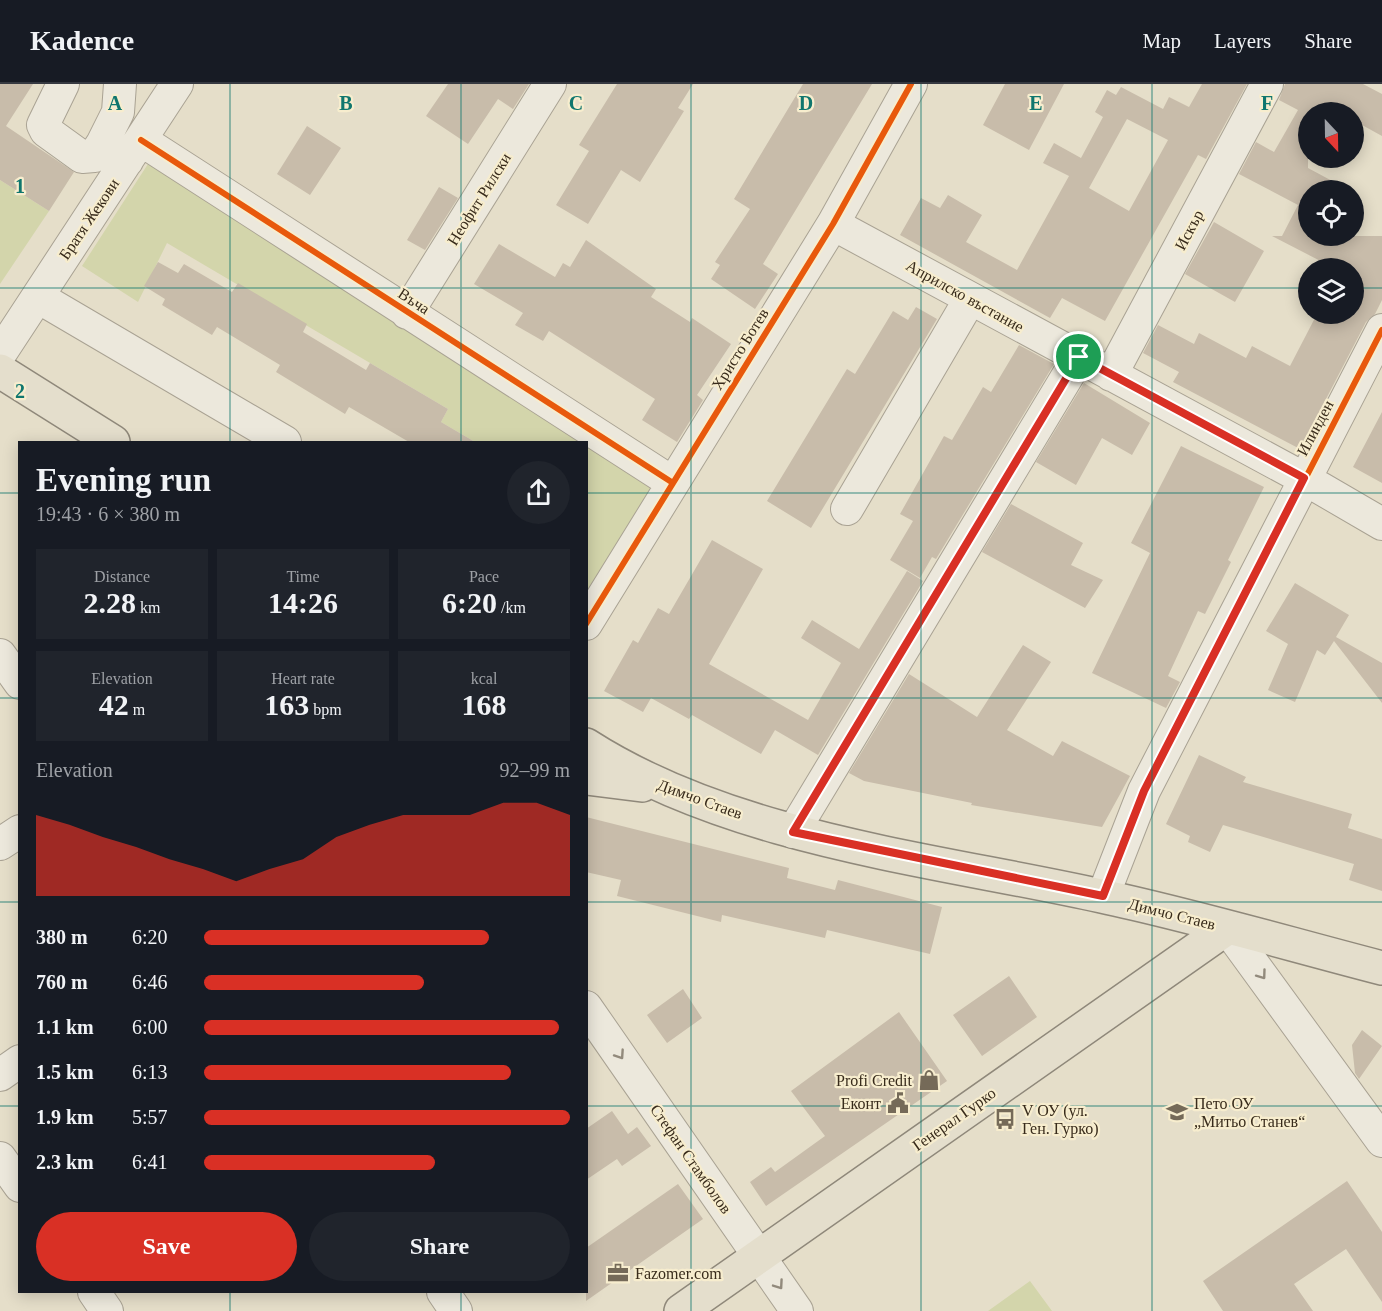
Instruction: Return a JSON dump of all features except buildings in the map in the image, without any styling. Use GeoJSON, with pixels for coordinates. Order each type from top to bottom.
{"type":"FeatureCollection","features":[{"type":"Feature","properties":{"kind":"main road"},"geometry":{"type":"LineString","coordinates":[[0,371],[111,441]]}},
{"type":"Feature","properties":{"kind":"main road","name":"Димчо Стаев"},"geometry":{"type":"LineString","coordinates":[[588,746],[638,776],[793,832],[1103,896],[1382,968]]}},
{"type":"Feature","properties":{"kind":"main road"},"geometry":{"type":"LineString","coordinates":[[588,778],[665,787]]}},
{"type":"Feature","properties":{"kind":"main road","name":"Генерал Гурко"},"geometry":{"type":"LineString","coordinates":[[681,1311],[1227,928]]}},
{"type":"Feature","properties":{"kind":"street"},"geometry":{"type":"LineString","coordinates":[[63,84],[43,125],[82,157],[93,156],[102,144],[118,112],[120,84]]}},
{"type":"Feature","properties":{"kind":"street","name":"Братя Жекови"},"geometry":{"type":"LineString","coordinates":[[0,354],[177,84]]}},
{"type":"Feature","properties":{"kind":"street","name":"Неофит Рилски"},"geometry":{"type":"LineString","coordinates":[[407,313],[550,84]]}},
{"type":"Feature","properties":{"kind":"street","name":"Христо Ботев"},"geometry":{"type":"LineString","coordinates":[[588,621],[833,224],[911,84]]}},
{"type":"Feature","properties":{"kind":"street","name":"Искър"},"geometry":{"type":"LineString","coordinates":[[1111,375],[1267,84]]}},
{"type":"Feature","properties":{"kind":"street","name":"Въча"},"geometry":{"type":"LineString","coordinates":[[102,144],[134,151],[407,313],[673,483]]}},
{"type":"Feature","properties":{"kind":"street","name":"Априлско въстание"},"geometry":{"type":"LineString","coordinates":[[833,224],[1304,478],[1382,524]]}},
{"type":"Feature","properties":{"kind":"street"},"geometry":{"type":"LineString","coordinates":[[38,297],[283,441]]}},
{"type":"Feature","properties":{"kind":"street"},"geometry":{"type":"LineString","coordinates":[[847,509],[970,299]]}},
{"type":"Feature","properties":{"kind":"street","name":"Илинден"},"geometry":{"type":"LineString","coordinates":[[1103,896],[1144,791],[1382,330]]}},
{"type":"Feature","properties":{"kind":"street"},"geometry":{"type":"LineString","coordinates":[[793,832],[1079,357]]}},
{"type":"Feature","properties":{"kind":"street"},"geometry":{"type":"LineString","coordinates":[[0,655],[18,680]]}},
{"type":"Feature","properties":{"kind":"street"},"geometry":{"type":"LineString","coordinates":[[0,844],[18,832]]}},
{"type":"Feature","properties":{"kind":"street"},"geometry":{"type":"LineString","coordinates":[[1227,928],[1382,1141]]}},
{"type":"Feature","properties":{"kind":"street","name":"Стефан Стамболов"},"geometry":{"type":"LineString","coordinates":[[588,1010],[797,1311]]}},
{"type":"Feature","properties":{"kind":"street"},"geometry":{"type":"LineString","coordinates":[[0,1075],[18,1062]]}},
{"type":"Feature","properties":{"kind":"street"},"geometry":{"type":"LineString","coordinates":[[0,1158],[18,1183]]}},
{"type":"Feature","properties":{"kind":"street"},"geometry":{"type":"LineString","coordinates":[[95,1293],[107,1311]]}},
{"type":"Feature","properties":{"kind":"street"},"geometry":{"type":"LineString","coordinates":[[444,1293],[456,1311]]}},
{"type":"Feature","properties":{"kind":"green space"},"geometry":{"type":"Polygon","coordinates":[[[157,150],[673,483],[588,620],[588,441],[473,441],[441,422],[448,409],[167,243],[138,302],[82,266],[157,150]]]}},
{"type":"Feature","properties":{"kind":"green space"},"geometry":{"type":"Polygon","coordinates":[[[0,180],[49,211],[0,284],[0,180]]]}},
{"type":"Feature","properties":{"kind":"green space"},"geometry":{"type":"Polygon","coordinates":[[[1030,1281],[1052,1311],[988,1311],[1030,1281]]]}},
{"type":"Feature","properties":{"kind":"cycle path"},"geometry":{"type":"LineString","coordinates":[[588,621],[833,224],[911,84]]}},
{"type":"Feature","properties":{"kind":"cycle path"},"geometry":{"type":"LineString","coordinates":[[141,140],[673,483]]}},
{"type":"Feature","properties":{"kind":"cycle path"},"geometry":{"type":"LineString","coordinates":[[1103,896],[1144,791],[1382,330]]}},
{"type":"Feature","properties":{"kind":"place","name":"Profi Credit"},"geometry":{"type":"Point","coordinates":[929,1080]}},
{"type":"Feature","properties":{"kind":"place","name":"Еконт"},"geometry":{"type":"Point","coordinates":[898,1103]}},
{"type":"Feature","properties":{"kind":"place","name":"Пето ОУ „Митьо Станев“"},"geometry":{"type":"Point","coordinates":[1177,1112]}},
{"type":"Feature","properties":{"kind":"place","name":"V ОУ (ул. Ген. Гурко)"},"geometry":{"type":"Point","coordinates":[1005,1119]}},
{"type":"Feature","properties":{"kind":"place","name":"Fazomer.com"},"geometry":{"type":"Point","coordinates":[618,1273]}},
{"type":"Feature","properties":{"kind":"route"},"geometry":{"type":"LineString","coordinates":[[1079,357],[1304,478],[1144,791],[1103,896],[793,832],[1079,357]]}}]}
